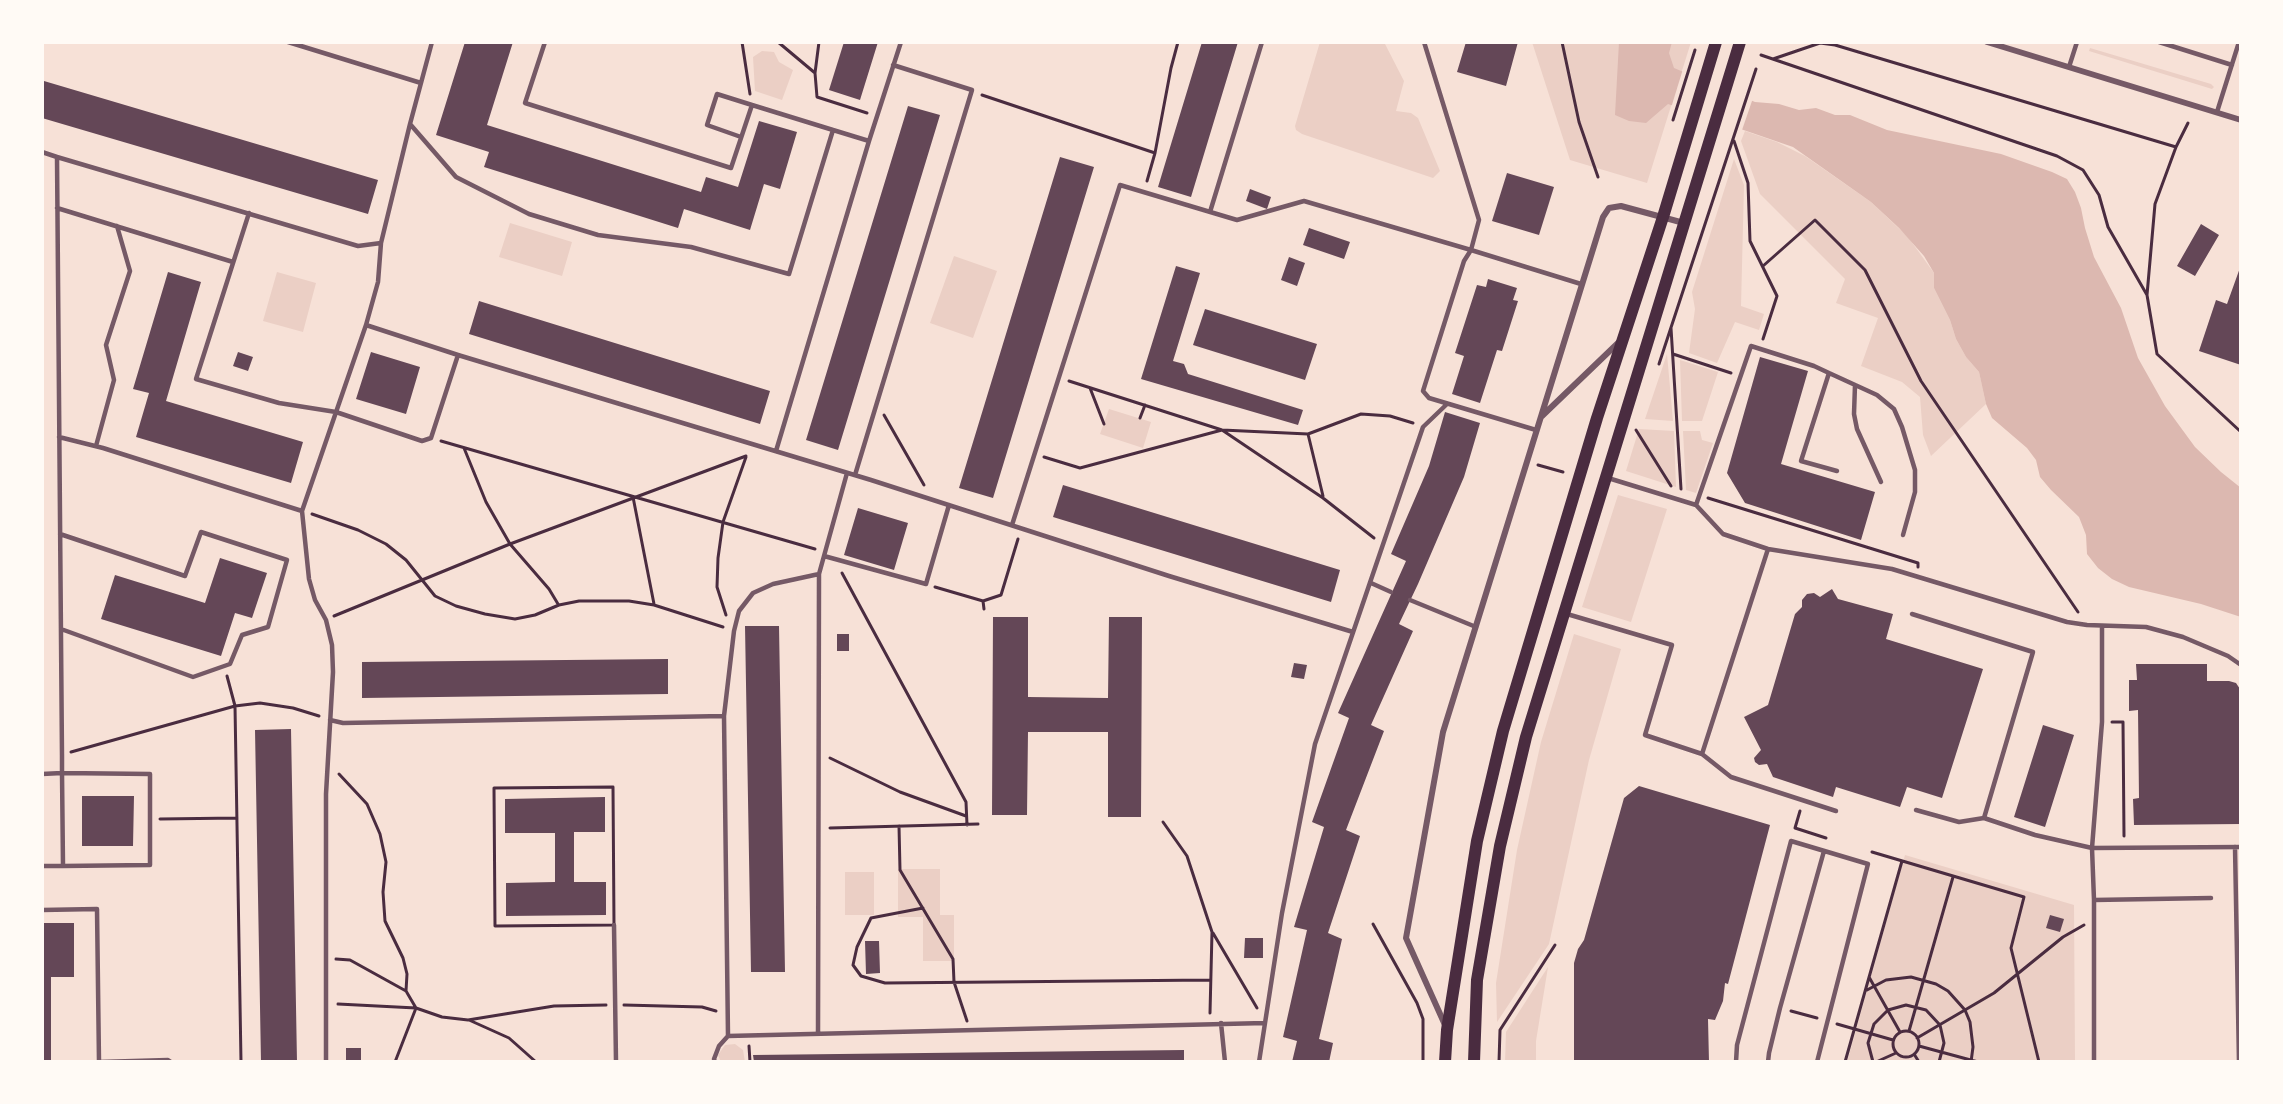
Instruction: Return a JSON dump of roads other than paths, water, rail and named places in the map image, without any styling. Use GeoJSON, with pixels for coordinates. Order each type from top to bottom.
{"type":"FeatureCollection","features":[{"type":"Feature","properties":{"kind":"main road"},"geometry":{"type":"LineString","coordinates":[[1445,1062],[1447,1030],[1477,841],[1503,730],[1622,339],[1663,217],[1716,42]]}},
{"type":"Feature","properties":{"kind":"main road"},"geometry":{"type":"LineString","coordinates":[[1474,1062],[1477,980],[1500,846],[1526,737],[1740,43]]}},
{"type":"Feature","properties":{"kind":"street"},"geometry":{"type":"LineString","coordinates":[[1987,42],[2241,120]]}},
{"type":"Feature","properties":{"kind":"street"},"geometry":{"type":"LineString","coordinates":[[1447,1030],[1406,938],[1443,732],[1603,217],[1609,208],[1621,206],[1684,223]]}},
{"type":"Feature","properties":{"kind":"street"},"geometry":{"type":"LineString","coordinates":[[1540,417],[1622,339]]}},
{"type":"Feature","properties":{"kind":"lane"},"geometry":{"type":"LineString","coordinates":[[288,42],[421,83]]}},
{"type":"Feature","properties":{"kind":"lane"},"geometry":{"type":"LineString","coordinates":[[326,1062],[326,794],[333,672],[332,645],[326,620],[315,600],[309,579],[302,511],[366,325],[378,282],[381,243],[432,42]]}},
{"type":"Feature","properties":{"kind":"lane"},"geometry":{"type":"LineString","coordinates":[[545,42],[525,103],[731,168],[752,105]]}},
{"type":"Feature","properties":{"kind":"lane"},"geometry":{"type":"LineString","coordinates":[[776,451],[901,42]]}},
{"type":"Feature","properties":{"kind":"lane"},"geometry":{"type":"LineString","coordinates":[[1210,212],[1262,42]]}},
{"type":"Feature","properties":{"kind":"lane"},"geometry":{"type":"LineString","coordinates":[[1424,42],[1479,220],[1424,391],[1429,398],[1536,430]]}},
{"type":"Feature","properties":{"kind":"lane"},"geometry":{"type":"LineString","coordinates":[[2070,67],[2078,42]]}},
{"type":"Feature","properties":{"kind":"lane"},"geometry":{"type":"LineString","coordinates":[[2159,42],[2232,65]]}},
{"type":"Feature","properties":{"kind":"lane"},"geometry":{"type":"LineString","coordinates":[[2217,112],[2239,42]]}},
{"type":"Feature","properties":{"kind":"lane"},"geometry":{"type":"LineString","coordinates":[[855,475],[972,90],[893,65]]}},
{"type":"Feature","properties":{"kind":"lane"},"geometry":{"type":"LineString","coordinates":[[741,136],[706,125],[717,94],[869,141]]}},
{"type":"Feature","properties":{"kind":"lane"},"geometry":{"type":"LineString","coordinates":[[410,124],[456,177],[529,214],[598,235],[691,247],[789,274],[833,130]]}},
{"type":"Feature","properties":{"kind":"lane"},"geometry":{"type":"LineString","coordinates":[[42,152],[358,246],[381,243]]}},
{"type":"Feature","properties":{"kind":"lane"},"geometry":{"type":"LineString","coordinates":[[57,157],[63,866]]}},
{"type":"Feature","properties":{"kind":"lane"},"geometry":{"type":"LineString","coordinates":[[1012,525],[1120,185],[1237,220],[1304,201],[1471,249],[1581,284]]}},
{"type":"Feature","properties":{"kind":"lane"},"geometry":{"type":"LineString","coordinates":[[57,208],[233,262]]}},
{"type":"Feature","properties":{"kind":"lane"},"geometry":{"type":"LineString","coordinates":[[249,213],[196,379],[279,403],[336,412],[422,441],[431,438],[458,355]]}},
{"type":"Feature","properties":{"kind":"lane"},"geometry":{"type":"LineString","coordinates":[[96,446],[114,380],[106,345],[130,271],[117,226]]}},
{"type":"Feature","properties":{"kind":"lane"},"geometry":{"type":"LineString","coordinates":[[366,325],[855,475],[1353,632]]}},
{"type":"Feature","properties":{"kind":"lane"},"geometry":{"type":"LineString","coordinates":[[1696,505],[1750,346],[1814,366],[1877,394],[1894,409],[1915,470],[1915,492],[1904,535]]}},
{"type":"Feature","properties":{"kind":"lane"},"geometry":{"type":"LineString","coordinates":[[1829,373],[1801,461],[1838,471]]}},
{"type":"Feature","properties":{"kind":"lane"},"geometry":{"type":"LineString","coordinates":[[1855,385],[1854,414],[1857,429],[1881,482]]}},
{"type":"Feature","properties":{"kind":"lane"},"geometry":{"type":"LineString","coordinates":[[1259,1062],[1282,913],[1316,744],[1423,427],[1447,404]]}},
{"type":"Feature","properties":{"kind":"lane"},"geometry":{"type":"LineString","coordinates":[[59,437],[96,446],[302,511]]}},
{"type":"Feature","properties":{"kind":"lane"},"geometry":{"type":"LineString","coordinates":[[818,1034],[819,574],[847,473]]}},
{"type":"Feature","properties":{"kind":"lane"},"geometry":{"type":"LineString","coordinates":[[1606,477],[1696,505],[1724,534],[1768,549],[1892,569],[2067,622],[2146,627],[2173,634],[2228,656],[2241,665]]}},
{"type":"Feature","properties":{"kind":"lane"},"geometry":{"type":"LineString","coordinates":[[824,556],[926,584],[949,505]]}},
{"type":"Feature","properties":{"kind":"lane"},"geometry":{"type":"LineString","coordinates":[[60,534],[185,576],[201,532],[287,560],[268,627],[242,635],[230,664],[193,677],[61,629]]}},
{"type":"Feature","properties":{"kind":"lane"},"geometry":{"type":"LineString","coordinates":[[1702,754],[1768,549]]}},
{"type":"Feature","properties":{"kind":"lane"},"geometry":{"type":"LineString","coordinates":[[715,1062],[719,1046],[728,1036],[724,716],[734,631],[739,611],[753,593],[773,584],[819,574]]}},
{"type":"Feature","properties":{"kind":"lane"},"geometry":{"type":"LineString","coordinates":[[1371,583],[1392,592]]}},
{"type":"Feature","properties":{"kind":"lane"},"geometry":{"type":"LineString","coordinates":[[1410,600],[1476,627]]}},
{"type":"Feature","properties":{"kind":"lane"},"geometry":{"type":"LineString","coordinates":[[1564,613],[1672,645],[1645,735],[1702,754],[1731,777],[1836,811]]}},
{"type":"Feature","properties":{"kind":"lane"},"geometry":{"type":"LineString","coordinates":[[1912,614],[2033,652],[1984,818]]}},
{"type":"Feature","properties":{"kind":"lane"},"geometry":{"type":"LineString","coordinates":[[2094,1062],[2092,848],[2102,722],[2102,626]]}},
{"type":"Feature","properties":{"kind":"lane"},"geometry":{"type":"LineString","coordinates":[[330,720],[343,723],[724,716]]}},
{"type":"Feature","properties":{"kind":"lane"},"geometry":{"type":"LineString","coordinates":[[42,774],[150,774],[150,819],[150,865],[42,866]]}},
{"type":"Feature","properties":{"kind":"lane"},"geometry":{"type":"LineString","coordinates":[[1916,810],[1959,822],[1984,818],[2092,848],[2238,847],[2239,1062]]}},
{"type":"Feature","properties":{"kind":"lane"},"geometry":{"type":"LineString","coordinates":[[1736,1062],[1737,1045],[1791,842],[1868,864],[1816,1062]]}},
{"type":"Feature","properties":{"kind":"lane"},"geometry":{"type":"LineString","coordinates":[[1768,1062],[1780,1008],[1824,851]]}},
{"type":"Feature","properties":{"kind":"lane"},"geometry":{"type":"LineString","coordinates":[[2094,900],[2211,898]]}},
{"type":"Feature","properties":{"kind":"lane"},"geometry":{"type":"LineString","coordinates":[[42,910],[97,909],[99,1062],[168,1060],[171,1062]]}},
{"type":"Feature","properties":{"kind":"lane"},"geometry":{"type":"LineString","coordinates":[[614,925],[616,1062]]}},
{"type":"Feature","properties":{"kind":"lane"},"geometry":{"type":"LineString","coordinates":[[1221,1023],[1225,1062]]}},
{"type":"Feature","properties":{"kind":"lane"},"geometry":{"type":"LineString","coordinates":[[728,1036],[1265,1023]]}}]}
